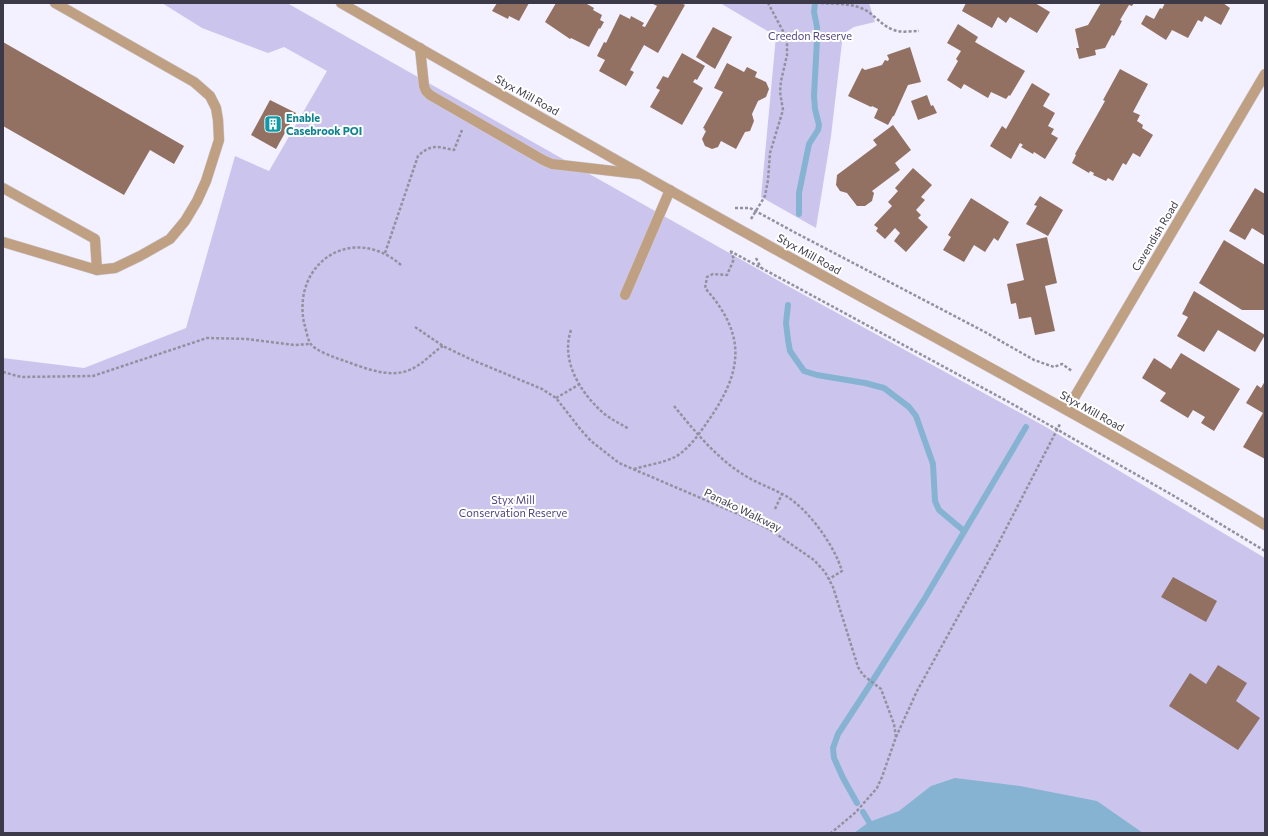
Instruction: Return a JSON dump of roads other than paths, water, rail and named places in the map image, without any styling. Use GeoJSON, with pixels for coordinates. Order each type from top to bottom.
{"type":"FeatureCollection","features":[{"type":"Feature","properties":{"kind":"street"},"geometry":{"type":"LineString","coordinates":[[3,242],[96,270],[116,268],[170,239],[185,221],[197,202],[206,181],[219,140],[216,108],[210,96],[194,82],[55,3]]}},
{"type":"Feature","properties":{"kind":"street","name":"Styx Mill Road"},"geometry":{"type":"LineString","coordinates":[[341,3],[670,190],[1067,410],[1209,491],[1265,525]]}},
{"type":"Feature","properties":{"kind":"street"},"geometry":{"type":"LineString","coordinates":[[420,48],[424,86],[426,91],[430,95],[467,116],[552,164],[643,174]]}},
{"type":"Feature","properties":{"kind":"street","name":"Cavendish Road"},"geometry":{"type":"LineString","coordinates":[[1067,410],[1265,74]]}},
{"type":"Feature","properties":{"kind":"street"},"geometry":{"type":"LineString","coordinates":[[3,188],[95,239],[96,270]]}},
{"type":"Feature","properties":{"kind":"street"},"geometry":{"type":"LineString","coordinates":[[624,295],[670,190]]}},
{"type":"Feature","properties":{"kind":"water"},"geometry":{"type":"Polygon","coordinates":[[[955,778],[1020,786],[1097,801],[1143,833],[854,833],[869,822],[899,811],[931,786],[955,778]]]}},
{"type":"Feature","properties":{"kind":"waterway"},"geometry":{"type":"LineString","coordinates":[[799,214],[799,193],[809,144],[818,130],[819,125],[815,109],[814,96],[817,40],[817,27],[814,12],[815,3]]}},
{"type":"Feature","properties":{"kind":"waterway"},"geometry":{"type":"LineString","coordinates":[[788,305],[786,323],[790,351],[804,371],[817,375],[865,383],[884,388],[909,407],[916,416],[933,464],[935,501],[939,510],[964,531]]}},
{"type":"Feature","properties":{"kind":"waterway"},"geometry":{"type":"LineString","coordinates":[[857,803],[834,758],[833,748],[838,734],[925,598],[1026,427]]}},
{"type":"Feature","properties":{"kind":"waterway"},"geometry":{"type":"LineString","coordinates":[[863,812],[869,822]]}},
{"type":"Feature","properties":{"kind":"place","name":"Enable Casebrook POI"},"geometry":{"type":"Point","coordinates":[273,124]}},
{"type":"Feature","properties":{"kind":"park label","name":"Creedon Reserve"},"geometry":{"type":"Point","coordinates":[810,36]}},
{"type":"Feature","properties":{"kind":"park label","name":"Styx Mill Conservation Reserve"},"geometry":{"type":"Point","coordinates":[513,506]}}]}
